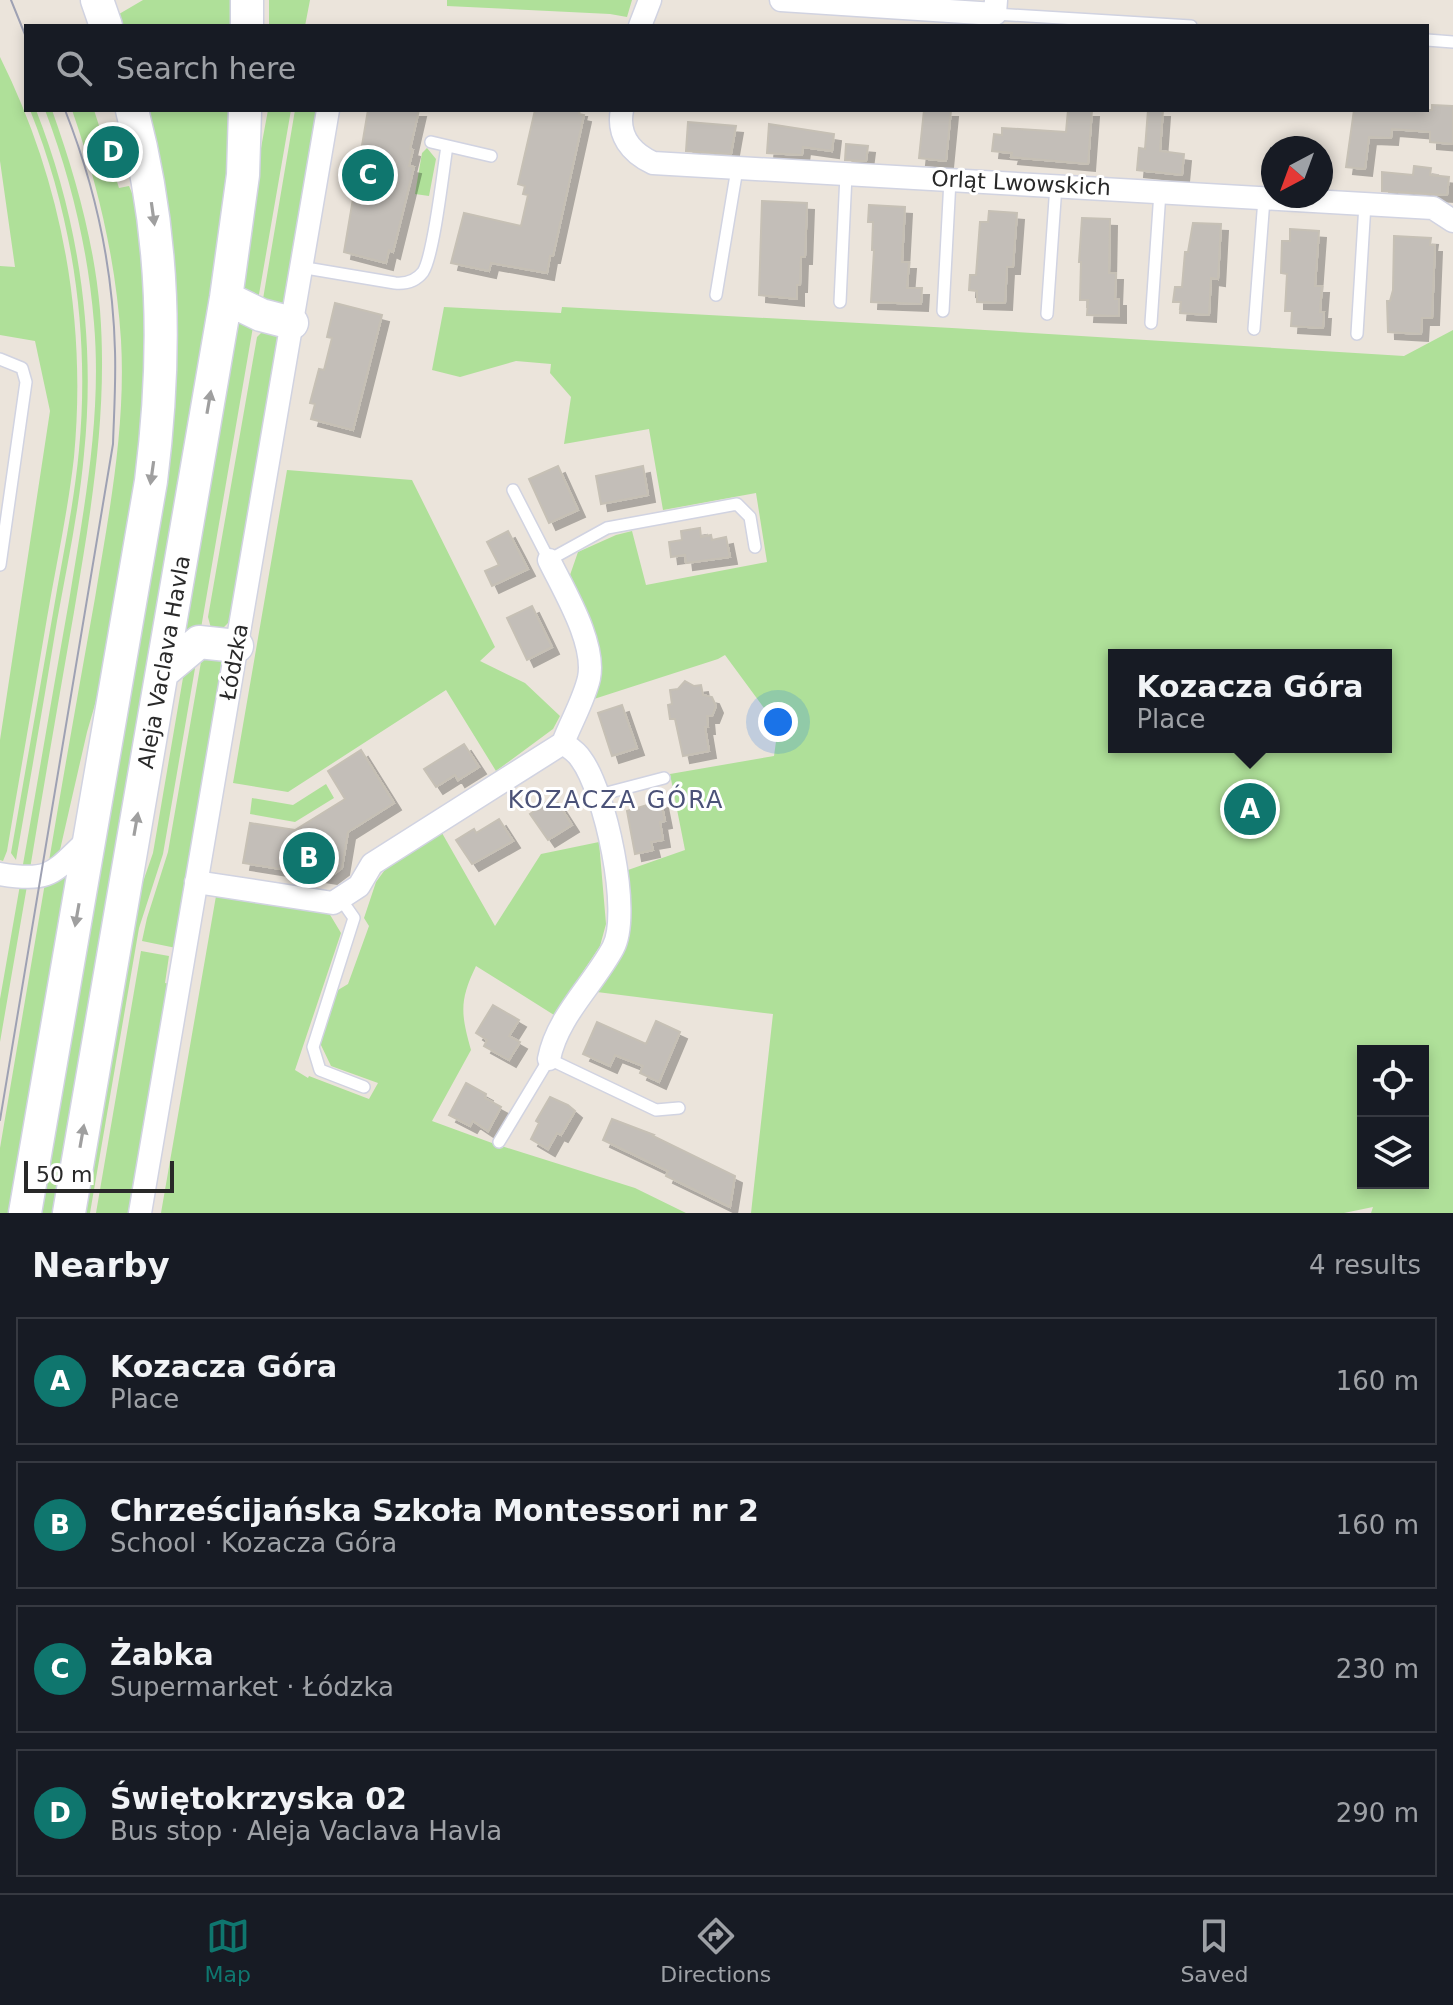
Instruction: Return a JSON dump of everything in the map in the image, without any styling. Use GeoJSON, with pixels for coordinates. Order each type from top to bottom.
{"type":"FeatureCollection","features":[{"type":"Feature","properties":{"kind":"main road"},"geometry":{"type":"LineString","coordinates":[[97,0],[105,24]]}},
{"type":"Feature","properties":{"kind":"main road"},"geometry":{"type":"LineString","coordinates":[[247,0],[247,24]]}},
{"type":"Feature","properties":{"kind":"main road","name":"Aleja Vaclava Havla"},"geometry":{"type":"LineString","coordinates":[[25,1213],[151,481],[162,363],[158,250],[132,112]]}},
{"type":"Feature","properties":{"kind":"main road","name":"Aleja Vaclava Havla"},"geometry":{"type":"LineString","coordinates":[[69,1213],[226,298],[243,175],[245,112]]}},
{"type":"Feature","properties":{"kind":"main road"},"geometry":{"type":"LineString","coordinates":[[226,298],[261,315],[292,323]]}},
{"type":"Feature","properties":{"kind":"main road"},"geometry":{"type":"LineString","coordinates":[[163,672],[199,642],[237,646]]}},
{"type":"Feature","properties":{"kind":"street"},"geometry":{"type":"LineString","coordinates":[[641,24],[650,0]]}},
{"type":"Feature","properties":{"kind":"street"},"geometry":{"type":"LineString","coordinates":[[781,0],[982,11]]}},
{"type":"Feature","properties":{"kind":"street","name":"Łódzka"},"geometry":{"type":"LineString","coordinates":[[140,1213],[328,112]]}},
{"type":"Feature","properties":{"kind":"street","name":"Orląt Lwowskich"},"geometry":{"type":"LineString","coordinates":[[622,112],[619,126],[629,146],[653,163],[1261,199]]}},
{"type":"Feature","properties":{"kind":"street","name":"Orląt Lwowskich"},"geometry":{"type":"LineString","coordinates":[[1333,202],[1433,208],[1453,221]]}},
{"type":"Feature","properties":{"kind":"street"},"geometry":{"type":"LineString","coordinates":[[196,882],[333,903],[359,886],[372,864],[563,743],[589,677],[588,654],[577,618],[549,560]]}},
{"type":"Feature","properties":{"kind":"street"},"geometry":{"type":"LineString","coordinates":[[549,1059],[553,1040],[615,946],[619,931],[612,842],[599,795],[581,758],[563,743]]}},
{"type":"Feature","properties":{"kind":"street"},"geometry":{"type":"LineString","coordinates":[[0,874],[33,878],[48,876],[90,838]]}},
{"type":"Feature","properties":{"kind":"lane"},"geometry":{"type":"LineString","coordinates":[[982,11],[1163,24]]}},
{"type":"Feature","properties":{"kind":"lane"},"geometry":{"type":"LineString","coordinates":[[1429,40],[1453,42]]}},
{"type":"Feature","properties":{"kind":"lane"},"geometry":{"type":"LineString","coordinates":[[431,142],[491,156]]}},
{"type":"Feature","properties":{"kind":"lane"},"geometry":{"type":"LineString","coordinates":[[300,267],[395,283],[405,283],[418,277],[429,256],[447,146]]}},
{"type":"Feature","properties":{"kind":"lane"},"geometry":{"type":"LineString","coordinates":[[716,295],[737,169]]}},
{"type":"Feature","properties":{"kind":"lane"},"geometry":{"type":"LineString","coordinates":[[840,302],[846,175]]}},
{"type":"Feature","properties":{"kind":"lane"},"geometry":{"type":"LineString","coordinates":[[943,311],[950,179]]}},
{"type":"Feature","properties":{"kind":"lane"},"geometry":{"type":"LineString","coordinates":[[1047,314],[1056,185]]}},
{"type":"Feature","properties":{"kind":"lane"},"geometry":{"type":"LineString","coordinates":[[1151,323],[1160,191]]}},
{"type":"Feature","properties":{"kind":"lane"},"geometry":{"type":"LineString","coordinates":[[1357,334],[1365,204]]}},
{"type":"Feature","properties":{"kind":"lane"},"geometry":{"type":"LineString","coordinates":[[1254,329],[1263,208]]}},
{"type":"Feature","properties":{"kind":"lane"},"geometry":{"type":"LineString","coordinates":[[0,359],[22,368],[26,382],[0,565]]}},
{"type":"Feature","properties":{"kind":"lane"},"geometry":{"type":"LineString","coordinates":[[513,490],[549,560],[607,528],[737,504],[750,517],[755,547]]}},
{"type":"Feature","properties":{"kind":"lane"},"geometry":{"type":"LineString","coordinates":[[599,795],[664,778]]}},
{"type":"Feature","properties":{"kind":"lane"},"geometry":{"type":"LineString","coordinates":[[340,898],[354,918],[313,1047],[320,1070],[364,1087]]}},
{"type":"Feature","properties":{"kind":"lane"},"geometry":{"type":"LineString","coordinates":[[499,1142],[549,1059],[656,1110],[679,1108]]}},
{"type":"Feature","properties":{"kind":"green space"},"geometry":{"type":"Polygon","coordinates":[[[143,0],[236,0],[236,24],[117,24],[114,17],[143,0]]]}},
{"type":"Feature","properties":{"kind":"green space"},"geometry":{"type":"Polygon","coordinates":[[[269,0],[310,0],[305,24],[269,24],[269,0]]]}},
{"type":"Feature","properties":{"kind":"green space"},"geometry":{"type":"Polygon","coordinates":[[[447,0],[632,0],[627,17],[447,6],[447,0]]]}},
{"type":"Feature","properties":{"kind":"green space"},"geometry":{"type":"Polygon","coordinates":[[[0,57],[40,152],[54,202],[73,302],[77,354],[77,405],[69,497],[3,861],[0,860],[0,740],[50,411],[35,341],[0,335],[0,266],[15,267],[0,161],[0,57]]]}},
{"type":"Feature","properties":{"kind":"green space"},"geometry":{"type":"Polygon","coordinates":[[[31,112],[37,112],[51,151],[73,236],[85,323],[87,410],[76,517],[16,860],[11,853],[71,512],[82,407],[80,320],[75,277],[45,151],[31,112]]]}},
{"type":"Feature","properties":{"kind":"green space"},"geometry":{"type":"Polygon","coordinates":[[[46,112],[53,112],[88,234],[100,310],[102,386],[92,499],[80,574],[30,869],[22,870],[69,601],[94,428],[96,358],[91,295],[83,241],[63,162],[46,112]]]}},
{"type":"Feature","properties":{"kind":"green space"},"geometry":{"type":"Polygon","coordinates":[[[73,112],[95,112],[119,188],[129,186],[140,212],[150,378],[111,649],[87,732],[60,850],[48,867],[106,534],[121,405],[119,311],[110,252],[90,166],[73,112]]]}},
{"type":"Feature","properties":{"kind":"green space"},"geometry":{"type":"Polygon","coordinates":[[[144,112],[235,112],[233,157],[57,1213],[36,1213],[162,485],[144,112]]]}},
{"type":"Feature","properties":{"kind":"green space"},"geometry":{"type":"Polygon","coordinates":[[[268,112],[291,112],[257,306],[243,290],[254,186],[268,112]]]}},
{"type":"Feature","properties":{"kind":"green space"},"geometry":{"type":"Polygon","coordinates":[[[295,112],[318,112],[285,302],[280,304],[263,299],[295,112]]]}},
{"type":"Feature","properties":{"kind":"green space"},"geometry":{"type":"Polygon","coordinates":[[[427,148],[436,159],[429,196],[415,194],[422,153],[427,148]]]}},
{"type":"Feature","properties":{"kind":"green space"},"geometry":{"type":"Polygon","coordinates":[[[444,307],[561,313],[562,307],[1404,356],[1453,330],[1453,1213],[1371,1213],[1373,1207],[1344,1213],[751,1213],[773,1014],[597,992],[627,945],[628,870],[685,850],[670,774],[774,756],[778,727],[725,655],[594,699],[601,674],[599,651],[570,575],[578,552],[632,531],[646,585],[767,562],[756,493],[663,510],[649,429],[564,444],[571,397],[550,373],[551,364],[516,361],[460,377],[432,370],[444,307]]]}},
{"type":"Feature","properties":{"kind":"green space"},"geometry":{"type":"Polygon","coordinates":[[[235,314],[254,321],[200,634],[183,645],[235,314]]]}},
{"type":"Feature","properties":{"kind":"green space"},"geometry":{"type":"Polygon","coordinates":[[[268,326],[279,336],[232,619],[222,629],[212,632],[208,617],[257,337],[268,326]]]}},
{"type":"Feature","properties":{"kind":"green space"},"geometry":{"type":"Polygon","coordinates":[[[287,470],[412,480],[495,647],[480,661],[525,683],[560,716],[553,729],[496,771],[446,690],[288,792],[233,783],[287,470]]]}},
{"type":"Feature","properties":{"kind":"green space"},"geometry":{"type":"Polygon","coordinates":[[[198,651],[163,854],[139,928],[90,1213],[80,1213],[136,902],[153,853],[184,672],[198,651]]]}},
{"type":"Feature","properties":{"kind":"green space"},"geometry":{"type":"Polygon","coordinates":[[[221,656],[224,663],[176,948],[142,941],[168,852],[201,662],[203,657],[221,656]]]}},
{"type":"Feature","properties":{"kind":"green space"},"geometry":{"type":"Polygon","coordinates":[[[326,784],[334,798],[295,822],[250,814],[252,798],[293,805],[326,784]]]}},
{"type":"Feature","properties":{"kind":"green space"},"geometry":{"type":"Polygon","coordinates":[[[442,833],[495,926],[541,854],[599,842],[606,924],[600,946],[554,1015],[476,966],[463,1008],[471,1050],[432,1121],[635,1188],[686,1213],[161,1213],[216,896],[329,913],[341,933],[295,1070],[308,1078],[369,1099],[378,1083],[331,1066],[320,1043],[338,990],[348,984],[369,926],[364,918],[376,882],[387,867],[442,833]]]}},
{"type":"Feature","properties":{"kind":"green space"},"geometry":{"type":"Polygon","coordinates":[[[73,860],[14,1213],[0,1213],[0,1148],[45,883],[73,860]]]}},
{"type":"Feature","properties":{"kind":"green space"},"geometry":{"type":"Polygon","coordinates":[[[20,885],[27,886],[0,1042],[0,999],[20,885]]]}},
{"type":"Feature","properties":{"kind":"green space"},"geometry":{"type":"Polygon","coordinates":[[[141,951],[169,956],[165,983],[171,984],[132,1213],[96,1213],[141,951]]]}},
{"type":"Feature","properties":{"kind":"building"},"geometry":{"type":"Polygon","coordinates":[[[1432,105],[1453,106],[1453,144],[1430,142],[1430,132],[1392,129],[1391,138],[1369,137],[1365,169],[1346,167],[1354,112],[1432,110],[1432,105]]]}},
{"type":"Feature","properties":{"kind":"building"},"geometry":{"type":"Polygon","coordinates":[[[368,112],[419,112],[410,149],[413,150],[409,166],[414,167],[393,252],[389,250],[386,263],[344,252],[368,112]]]}},
{"type":"Feature","properties":{"kind":"building"},"geometry":{"type":"Polygon","coordinates":[[[535,112],[580,112],[584,115],[547,273],[491,263],[489,271],[451,263],[464,213],[521,226],[528,195],[523,194],[525,186],[518,184],[535,112]]]}},
{"type":"Feature","properties":{"kind":"building"},"geometry":{"type":"Polygon","coordinates":[[[924,112],[951,112],[946,161],[919,158],[924,112]]]}},
{"type":"Feature","properties":{"kind":"building"},"geometry":{"type":"Polygon","coordinates":[[[1068,112],[1092,112],[1088,164],[1011,157],[1012,153],[992,151],[994,134],[1002,135],[1002,128],[1066,132],[1068,112]]]}},
{"type":"Feature","properties":{"kind":"building"},"geometry":{"type":"Polygon","coordinates":[[[1148,112],[1163,112],[1160,151],[1184,154],[1182,175],[1137,170],[1139,148],[1145,149],[1148,112]]]}},
{"type":"Feature","properties":{"kind":"building"},"geometry":{"type":"Polygon","coordinates":[[[688,122],[736,126],[731,154],[686,151],[688,122]]]}},
{"type":"Feature","properties":{"kind":"building"},"geometry":{"type":"Polygon","coordinates":[[[769,124],[834,134],[832,151],[803,147],[802,155],[767,153],[769,124]]]}},
{"type":"Feature","properties":{"kind":"building"},"geometry":{"type":"Polygon","coordinates":[[[846,144],[868,146],[866,161],[845,160],[846,144]]]}},
{"type":"Feature","properties":{"kind":"building"},"geometry":{"type":"Polygon","coordinates":[[[1414,166],[1431,168],[1430,175],[1449,177],[1447,195],[1382,191],[1382,172],[1413,175],[1414,166]]]}},
{"type":"Feature","properties":{"kind":"building"},"geometry":{"type":"Polygon","coordinates":[[[762,201],[807,203],[805,257],[801,257],[797,299],[759,295],[762,201]]]}},
{"type":"Feature","properties":{"kind":"building"},"geometry":{"type":"Polygon","coordinates":[[[869,205],[905,207],[902,262],[909,262],[907,288],[922,288],[921,304],[871,302],[874,250],[873,222],[868,222],[869,205]]]}},
{"type":"Feature","properties":{"kind":"building"},"geometry":{"type":"Polygon","coordinates":[[[989,211],[1017,213],[1013,267],[1007,267],[1005,303],[977,302],[977,291],[969,290],[970,275],[976,275],[980,222],[988,222],[989,211]]]}},
{"type":"Feature","properties":{"kind":"building"},"geometry":{"type":"Polygon","coordinates":[[[1082,218],[1110,219],[1109,273],[1116,273],[1115,299],[1119,299],[1119,316],[1087,315],[1088,300],[1080,300],[1082,218]]]}},
{"type":"Feature","properties":{"kind":"building"},"geometry":{"type":"Polygon","coordinates":[[[1193,223],[1221,224],[1218,279],[1211,278],[1209,315],[1180,313],[1181,302],[1173,302],[1175,287],[1182,287],[1185,252],[1188,252],[1193,223]]]}},
{"type":"Feature","properties":{"kind":"building"},"geometry":{"type":"Polygon","coordinates":[[[1290,229],[1319,231],[1315,286],[1322,286],[1320,312],[1324,312],[1323,328],[1291,326],[1292,311],[1285,311],[1287,274],[1281,273],[1282,241],[1290,241],[1290,229]]]}},
{"type":"Feature","properties":{"kind":"building"},"geometry":{"type":"Polygon","coordinates":[[[1394,236],[1431,238],[1430,245],[1435,245],[1432,318],[1422,318],[1421,334],[1388,332],[1387,301],[1390,301],[1393,290],[1394,236]]]}},
{"type":"Feature","properties":{"kind":"building"},"geometry":{"type":"Polygon","coordinates":[[[335,303],[382,315],[353,430],[311,419],[315,404],[310,403],[319,369],[324,370],[332,338],[327,337],[335,303]]]}},
{"type":"Feature","properties":{"kind":"building"},"geometry":{"type":"Polygon","coordinates":[[[558,466],[578,510],[549,523],[529,479],[558,466]]]}},
{"type":"Feature","properties":{"kind":"building"},"geometry":{"type":"Polygon","coordinates":[[[643,466],[648,495],[601,504],[596,476],[643,466]]]}},
{"type":"Feature","properties":{"kind":"building"},"geometry":{"type":"Polygon","coordinates":[[[700,528],[701,537],[711,535],[712,540],[726,537],[730,557],[686,563],[685,555],[671,557],[669,542],[682,540],[681,531],[700,528]]]}},
{"type":"Feature","properties":{"kind":"building"},"geometry":{"type":"Polygon","coordinates":[[[508,531],[528,569],[492,586],[485,571],[499,565],[487,542],[508,531]]]}},
{"type":"Feature","properties":{"kind":"building"},"geometry":{"type":"Polygon","coordinates":[[[532,606],[552,647],[527,660],[507,618],[532,606]]]}},
{"type":"Feature","properties":{"kind":"building"},"geometry":{"type":"Polygon","coordinates":[[[685,681],[694,686],[701,685],[703,695],[712,697],[716,706],[712,716],[707,716],[708,727],[705,727],[709,751],[683,756],[675,719],[670,719],[668,705],[672,704],[670,690],[678,689],[685,681]]]}},
{"type":"Feature","properties":{"kind":"building"},"geometry":{"type":"Polygon","coordinates":[[[622,705],[637,748],[612,756],[598,713],[622,705]]]}},
{"type":"Feature","properties":{"kind":"building"},"geometry":{"type":"Polygon","coordinates":[[[464,744],[479,767],[458,780],[455,775],[436,787],[424,769],[464,744]]]}},
{"type":"Feature","properties":{"kind":"building"},"geometry":{"type":"Polygon","coordinates":[[[361,750],[394,803],[348,832],[342,868],[330,877],[243,863],[250,823],[295,830],[345,799],[328,771],[361,750]]]}},
{"type":"Feature","properties":{"kind":"building"},"geometry":{"type":"Polygon","coordinates":[[[548,801],[552,806],[558,803],[572,825],[548,840],[530,814],[548,801]]]}},
{"type":"Feature","properties":{"kind":"building"},"geometry":{"type":"Polygon","coordinates":[[[661,801],[665,821],[660,822],[663,840],[651,842],[653,850],[635,854],[627,811],[661,801]]]}},
{"type":"Feature","properties":{"kind":"building"},"geometry":{"type":"Polygon","coordinates":[[[499,819],[513,841],[472,864],[456,840],[474,829],[476,833],[499,819]]]}},
{"type":"Feature","properties":{"kind":"building"},"geometry":{"type":"Polygon","coordinates":[[[493,1005],[519,1020],[509,1036],[520,1042],[509,1060],[484,1046],[487,1040],[476,1033],[493,1005]]]}},
{"type":"Feature","properties":{"kind":"building"},"geometry":{"type":"Polygon","coordinates":[[[656,1021],[680,1032],[659,1082],[640,1073],[643,1066],[615,1055],[610,1066],[583,1054],[597,1022],[646,1044],[656,1021]]]}},
{"type":"Feature","properties":{"kind":"building"},"geometry":{"type":"Polygon","coordinates":[[[466,1083],[501,1107],[488,1131],[473,1121],[470,1126],[449,1115],[466,1083]]]}},
{"type":"Feature","properties":{"kind":"building"},"geometry":{"type":"Polygon","coordinates":[[[550,1097],[575,1111],[561,1135],[557,1133],[548,1149],[531,1139],[539,1123],[536,1121],[550,1097]]]}},
{"type":"Feature","properties":{"kind":"building"},"geometry":{"type":"Polygon","coordinates":[[[612,1119],[654,1135],[735,1176],[730,1207],[666,1176],[668,1171],[603,1140],[612,1119]]]}},
{"type":"Feature","properties":{"kind":"tram line"},"geometry":{"type":"LineString","coordinates":[[11,0],[24,32]]}},
{"type":"Feature","properties":{"kind":"tram line"},"geometry":{"type":"LineString","coordinates":[[0,1120],[113,444],[115,351],[111,289],[93,198],[66,112]]}},
{"type":"Feature","properties":{"kind":"place","name":"Świętokrzyska 02"},"geometry":{"type":"Point","coordinates":[113,152]}},
{"type":"Feature","properties":{"kind":"place","name":"Żabka"},"geometry":{"type":"Point","coordinates":[368,175]}},
{"type":"Feature","properties":{"kind":"place","name":"Kozacza Góra"},"geometry":{"type":"Point","coordinates":[1250,809]}},
{"type":"Feature","properties":{"kind":"place","name":"Chrześcijańska Szkoła Montessori nr 2"},"geometry":{"type":"Point","coordinates":[309,858]}},
{"type":"Feature","properties":{"kind":"district","name":"KOZACZA GÓRA"},"geometry":{"type":"Point","coordinates":[616,800]}}]}
